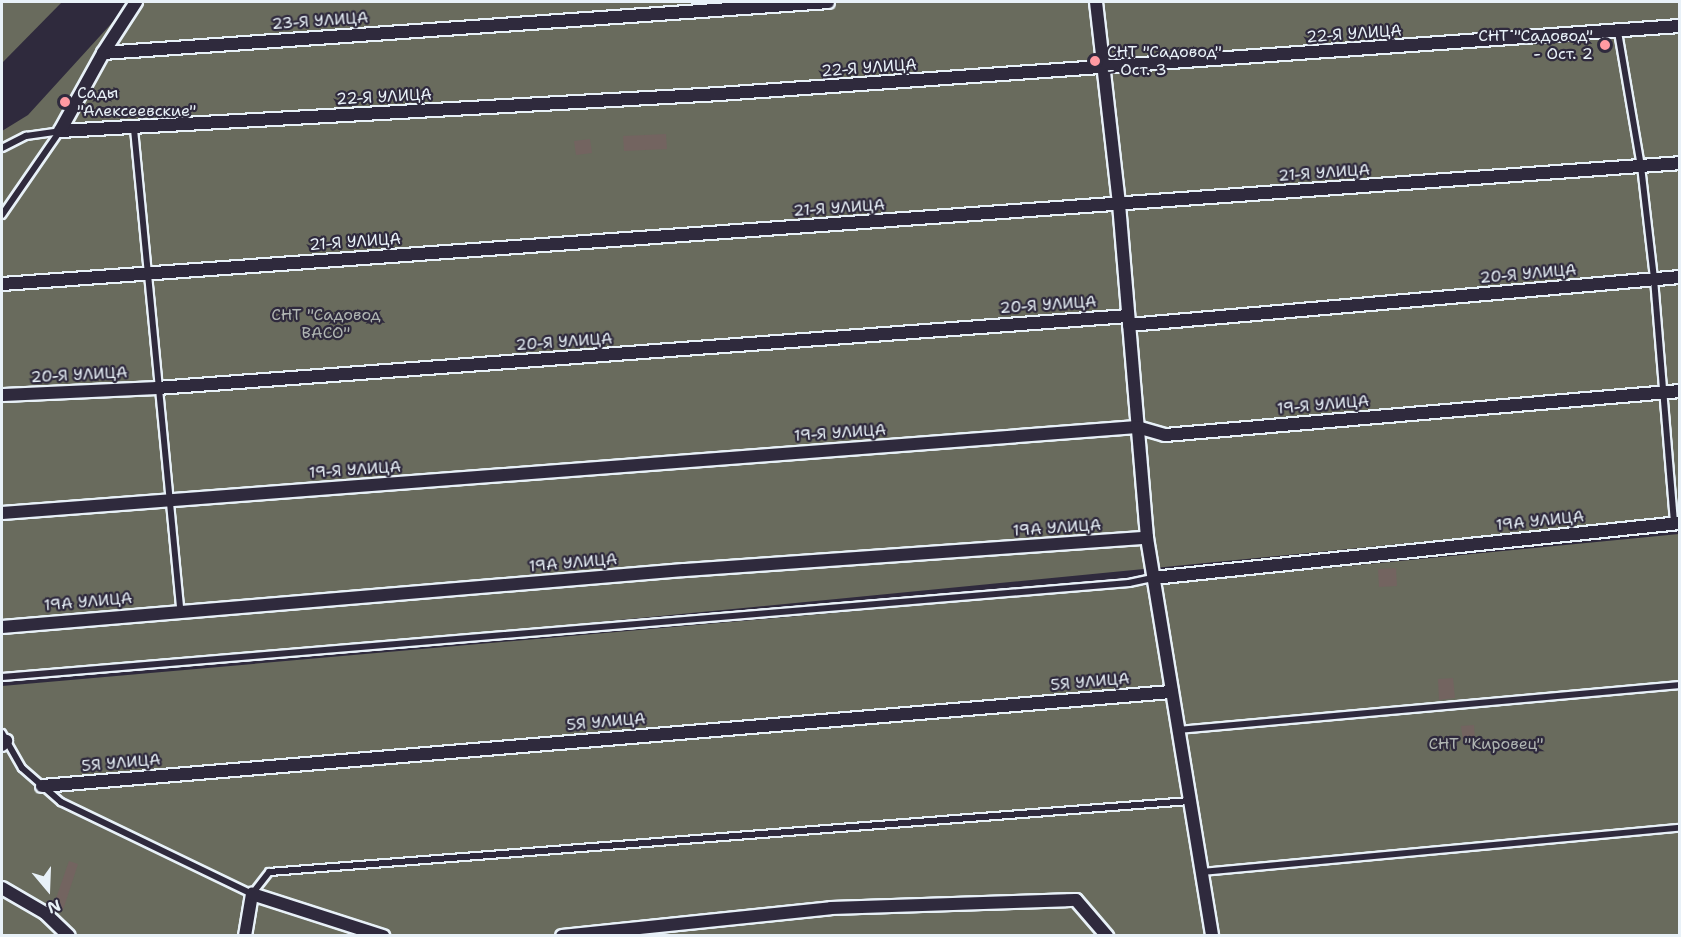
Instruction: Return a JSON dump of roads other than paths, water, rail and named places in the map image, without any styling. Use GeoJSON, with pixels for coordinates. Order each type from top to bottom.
{"type":"FeatureCollection","features":[{"type":"Feature","properties":{"kind":"street"},"geometry":{"type":"LineString","coordinates":[[60,131],[103,53],[136,2]]}},
{"type":"Feature","properties":{"kind":"street","name":"23-Я УЛИЦА"},"geometry":{"type":"LineString","coordinates":[[103,53],[828,2]]}},
{"type":"Feature","properties":{"kind":"street"},"geometry":{"type":"LineString","coordinates":[[1096,2],[1119,204],[1147,538],[1212,936]]}},
{"type":"Feature","properties":{"kind":"street","name":"22-Я УЛИЦА"},"geometry":{"type":"LineString","coordinates":[[60,131],[134,129],[1105,69],[1680,26]]}},
{"type":"Feature","properties":{"kind":"street","name":"21-Я УЛИЦА"},"geometry":{"type":"LineString","coordinates":[[2,284],[1680,163]]}},
{"type":"Feature","properties":{"kind":"street","name":"20-Я УЛИЦА"},"geometry":{"type":"LineString","coordinates":[[2,395],[157,388],[1129,320],[1680,277]]}},
{"type":"Feature","properties":{"kind":"street","name":"19-Я УЛИЦА"},"geometry":{"type":"LineString","coordinates":[[2,513],[1137,427],[1165,435],[1680,391]]}},
{"type":"Feature","properties":{"kind":"street","name":"19А УЛИЦА"},"geometry":{"type":"LineString","coordinates":[[1153,578],[1677,523]]}},
{"type":"Feature","properties":{"kind":"street","name":"19А УЛИЦА"},"geometry":{"type":"LineString","coordinates":[[2,627],[180,610],[696,569],[1147,538]]}},
{"type":"Feature","properties":{"kind":"street","name":"5Я УЛИЦА"},"geometry":{"type":"LineString","coordinates":[[42,786],[1172,692]]}},
{"type":"Feature","properties":{"kind":"street"},"geometry":{"type":"LineString","coordinates":[[2,888],[45,913],[69,936]]}},
{"type":"Feature","properties":{"kind":"street"},"geometry":{"type":"LineString","coordinates":[[245,936],[252,894],[383,936]]}},
{"type":"Feature","properties":{"kind":"street"},"geometry":{"type":"LineString","coordinates":[[562,936],[831,908],[1076,900],[1107,936]]}},
{"type":"Feature","properties":{"kind":"lane"},"geometry":{"type":"LineString","coordinates":[[1618,32],[1641,166],[1677,523]]}},
{"type":"Feature","properties":{"kind":"lane"},"geometry":{"type":"LineString","coordinates":[[134,129],[146,274],[180,610]]}},
{"type":"Feature","properties":{"kind":"lane"},"geometry":{"type":"LineString","coordinates":[[2,148],[27,136],[60,131]]}},
{"type":"Feature","properties":{"kind":"lane"},"geometry":{"type":"LineString","coordinates":[[2,215],[60,131]]}},
{"type":"Feature","properties":{"kind":"lane"},"geometry":{"type":"LineString","coordinates":[[2,677],[1117,584],[1153,578]]}},
{"type":"Feature","properties":{"kind":"lane"},"geometry":{"type":"LineString","coordinates":[[1179,730],[1680,685]]}},
{"type":"Feature","properties":{"kind":"lane"},"geometry":{"type":"LineString","coordinates":[[3,739],[22,768],[61,802],[252,894],[269,872],[1190,801]]}},
{"type":"Feature","properties":{"kind":"lane"},"geometry":{"type":"LineString","coordinates":[[1202,872],[1680,828]]}},
{"type":"Feature","properties":{"kind":"place","name":"СНТ \"Садовод\" - Ост. 2"},"geometry":{"type":"Point","coordinates":[1605,45]}},
{"type":"Feature","properties":{"kind":"place","name":"СНТ \"Садовод\" - Ост. 3"},"geometry":{"type":"Point","coordinates":[1095,61]}},
{"type":"Feature","properties":{"kind":"place","name":"Сады \"Алексеевские\""},"geometry":{"type":"Point","coordinates":[65,102]}},
{"type":"Feature","properties":{"kind":"park label","name":"СНТ \"Садовод ВАСО\""},"geometry":{"type":"Point","coordinates":[326,324]}},
{"type":"Feature","properties":{"kind":"park label","name":"СНТ \"Кировец\""},"geometry":{"type":"Point","coordinates":[1486,744]}}]}
